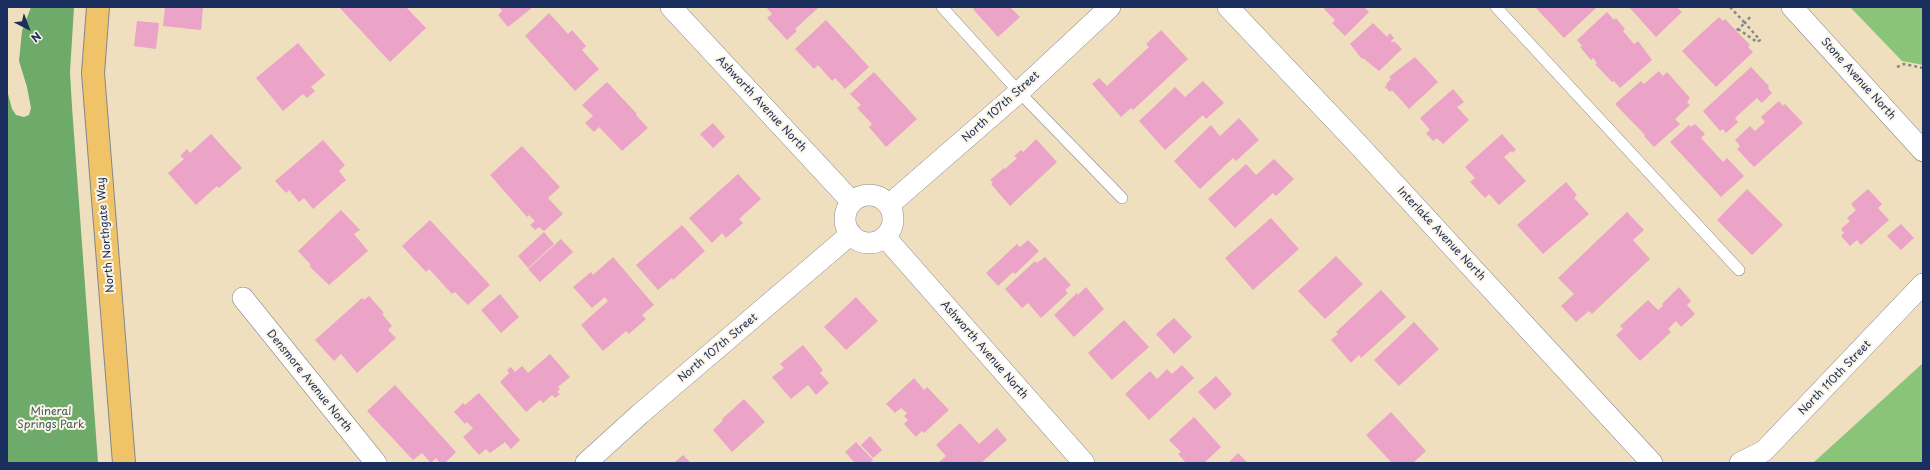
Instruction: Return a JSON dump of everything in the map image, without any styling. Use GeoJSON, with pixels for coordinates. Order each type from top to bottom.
{"type":"FeatureCollection","features":[{"type":"Feature","properties":{"kind":"main road","name":"North Northgate Way"},"geometry":{"type":"LineString","coordinates":[[98,7],[93,73],[124,463]]}},
{"type":"Feature","properties":{"kind":"street","name":"Ashworth Avenue North"},"geometry":{"type":"LineString","coordinates":[[671,7],[852,202]]}},
{"type":"Feature","properties":{"kind":"street","name":"North 107th Street"},"geometry":{"type":"LineString","coordinates":[[889,205],[1019,92],[1110,7]]}},
{"type":"Feature","properties":{"kind":"street","name":"Interlake Avenue North"},"geometry":{"type":"LineString","coordinates":[[1228,7],[1354,140],[1652,463]]}},
{"type":"Feature","properties":{"kind":"street","name":"Stone Avenue North"},"geometry":{"type":"LineString","coordinates":[[1792,7],[1923,151]]}},
{"type":"Feature","properties":{"kind":"street"},"geometry":{"type":"LineString","coordinates":[[867,195],[883,199],[889,205],[894,221],[892,228],[885,237],[874,243],[860,242],[851,234],[845,225],[847,209],[852,202],[867,195]]}},
{"type":"Feature","properties":{"kind":"street","name":"North 107th Street"},"geometry":{"type":"LineString","coordinates":[[586,463],[640,414],[851,234]]}},
{"type":"Feature","properties":{"kind":"street","name":"Ashworth Avenue North"},"geometry":{"type":"LineString","coordinates":[[885,237],[1084,463]]}},
{"type":"Feature","properties":{"kind":"street","name":"North 110th Street"},"geometry":{"type":"LineString","coordinates":[[1740,463],[1764,451],[1923,284]]}},
{"type":"Feature","properties":{"kind":"street","name":"Densmore Avenue North"},"geometry":{"type":"LineString","coordinates":[[243,298],[376,463]]}},
{"type":"Feature","properties":{"kind":"lane"},"geometry":{"type":"LineString","coordinates":[[942,7],[1019,92],[1122,198]]}},
{"type":"Feature","properties":{"kind":"lane"},"geometry":{"type":"LineString","coordinates":[[1496,7],[1739,270]]}},
{"type":"Feature","properties":{"kind":"path"},"geometry":{"type":"LineString","coordinates":[[1730,7],[1744,23],[1760,40],[1757,42],[1737,30],[1744,23],[1751,16]]}},
{"type":"Feature","properties":{"kind":"path"},"geometry":{"type":"LineString","coordinates":[[1897,67],[1904,64],[1923,68]]}},
{"type":"Feature","properties":{"kind":"green space","name":"Mineral Springs Park"},"geometry":{"type":"Polygon","coordinates":[[[31,7],[74,7],[70,72],[98,463],[7,463],[7,90],[12,109],[16,115],[24,117],[29,115],[31,108],[27,87],[19,61],[22,31],[31,7]]]}},
{"type":"Feature","properties":{"kind":"green space"},"geometry":{"type":"Polygon","coordinates":[[[1850,7],[1923,7],[1923,65],[1902,61],[1850,7]]]}},
{"type":"Feature","properties":{"kind":"green space"},"geometry":{"type":"Polygon","coordinates":[[[1923,363],[1923,463],[1813,463],[1923,363]]]}},
{"type":"Feature","properties":{"kind":"building"},"geometry":{"type":"Polygon","coordinates":[[[165,7],[203,7],[201,30],[163,26],[165,7]]]}},
{"type":"Feature","properties":{"kind":"building"},"geometry":{"type":"Polygon","coordinates":[[[339,7],[406,7],[426,28],[390,62],[339,7]]]}},
{"type":"Feature","properties":{"kind":"building"},"geometry":{"type":"Polygon","coordinates":[[[533,7],[508,27],[498,15],[502,11],[500,8],[533,7]]]}},
{"type":"Feature","properties":{"kind":"building"},"geometry":{"type":"Polygon","coordinates":[[[766,7],[818,8],[795,29],[797,31],[787,40],[767,18],[772,14],[766,7]]]}},
{"type":"Feature","properties":{"kind":"building"},"geometry":{"type":"Polygon","coordinates":[[[976,7],[1010,7],[1020,17],[998,37],[973,9],[976,7]]]}},
{"type":"Feature","properties":{"kind":"building"},"geometry":{"type":"Polygon","coordinates":[[[1327,7],[1364,7],[1369,12],[1345,36],[1332,23],[1335,20],[1324,9],[1327,7]]]}},
{"type":"Feature","properties":{"kind":"building"},"geometry":{"type":"Polygon","coordinates":[[[1535,7],[1597,7],[1564,38],[1535,7]]]}},
{"type":"Feature","properties":{"kind":"building"},"geometry":{"type":"Polygon","coordinates":[[[1629,7],[1677,7],[1682,12],[1656,37],[1629,7]]]}},
{"type":"Feature","properties":{"kind":"building"},"geometry":{"type":"Polygon","coordinates":[[[1607,12],[1614,20],[1616,18],[1625,29],[1623,31],[1634,44],[1638,41],[1652,60],[1620,88],[1614,81],[1612,82],[1595,64],[1597,63],[1593,58],[1591,60],[1580,47],[1582,46],[1577,40],[1607,12]]]}},
{"type":"Feature","properties":{"kind":"building"},"geometry":{"type":"Polygon","coordinates":[[[549,13],[568,34],[572,30],[586,46],[582,50],[599,69],[575,91],[525,36],[549,13]]]}},
{"type":"Feature","properties":{"kind":"building"},"geometry":{"type":"Polygon","coordinates":[[[1719,17],[1723,21],[1725,19],[1750,45],[1748,47],[1753,52],[1716,87],[1682,51],[1719,17]]]}},
{"type":"Feature","properties":{"kind":"building"},"geometry":{"type":"Polygon","coordinates":[[[826,20],[869,67],[845,89],[835,78],[832,81],[818,65],[814,69],[795,49],[826,20]]]}},
{"type":"Feature","properties":{"kind":"building"},"geometry":{"type":"Polygon","coordinates":[[[137,21],[159,23],[156,49],[134,46],[137,21]]]}},
{"type":"Feature","properties":{"kind":"building"},"geometry":{"type":"Polygon","coordinates":[[[1373,23],[1387,37],[1390,33],[1394,38],[1391,41],[1392,43],[1394,41],[1402,49],[1379,71],[1363,58],[1362,59],[1350,44],[1373,23]]]}},
{"type":"Feature","properties":{"kind":"building"},"geometry":{"type":"Polygon","coordinates":[[[1161,30],[1188,59],[1133,110],[1131,108],[1121,117],[1092,84],[1099,78],[1107,86],[1149,47],[1146,44],[1161,30]]]}},
{"type":"Feature","properties":{"kind":"building"},"geometry":{"type":"Polygon","coordinates":[[[298,43],[325,75],[311,87],[315,91],[307,98],[303,94],[283,111],[256,78],[298,43]]]}},
{"type":"Feature","properties":{"kind":"building"},"geometry":{"type":"Polygon","coordinates":[[[1415,57],[1438,82],[1409,109],[1392,90],[1390,92],[1385,87],[1391,79],[1389,77],[1415,57]]]}},
{"type":"Feature","properties":{"kind":"building"},"geometry":{"type":"Polygon","coordinates":[[[1751,67],[1769,86],[1768,88],[1772,93],[1762,103],[1757,98],[1735,118],[1738,122],[1726,133],[1723,129],[1720,131],[1703,111],[1751,67]]]}},
{"type":"Feature","properties":{"kind":"building"},"geometry":{"type":"Polygon","coordinates":[[[1659,71],[1663,76],[1667,72],[1690,98],[1687,102],[1690,105],[1675,119],[1680,124],[1654,147],[1644,136],[1645,135],[1615,104],[1641,81],[1644,84],[1659,71]]]}},
{"type":"Feature","properties":{"kind":"building"},"geometry":{"type":"Polygon","coordinates":[[[874,72],[917,119],[886,147],[869,127],[872,124],[857,108],[861,105],[850,94],[874,72]]]}},
{"type":"Feature","properties":{"kind":"building"},"geometry":{"type":"Polygon","coordinates":[[[1203,81],[1224,103],[1206,119],[1203,115],[1165,150],[1139,121],[1175,87],[1185,97],[1203,81]]]}},
{"type":"Feature","properties":{"kind":"building"},"geometry":{"type":"Polygon","coordinates":[[[607,82],[648,128],[622,151],[599,127],[594,132],[585,123],[593,116],[582,105],[607,82]]]}},
{"type":"Feature","properties":{"kind":"building"},"geometry":{"type":"Polygon","coordinates":[[[1453,89],[1464,102],[1457,107],[1469,120],[1443,144],[1437,138],[1433,141],[1426,133],[1430,130],[1420,118],[1453,89]]]}},
{"type":"Feature","properties":{"kind":"building"},"geometry":{"type":"Polygon","coordinates":[[[1779,101],[1783,106],[1785,104],[1803,123],[1754,167],[1737,149],[1740,146],[1735,140],[1750,126],[1755,131],[1765,122],[1761,117],[1779,101]]]}},
{"type":"Feature","properties":{"kind":"building"},"geometry":{"type":"Polygon","coordinates":[[[1239,118],[1259,140],[1236,161],[1233,158],[1200,189],[1174,161],[1211,125],[1220,136],[1239,118]]]}},
{"type":"Feature","properties":{"kind":"building"},"geometry":{"type":"Polygon","coordinates":[[[713,123],[725,137],[713,148],[700,134],[713,123]]]}},
{"type":"Feature","properties":{"kind":"building"},"geometry":{"type":"Polygon","coordinates":[[[1695,124],[1705,134],[1701,138],[1723,162],[1727,158],[1744,176],[1721,197],[1670,142],[1689,125],[1691,127],[1695,124]]]}},
{"type":"Feature","properties":{"kind":"building"},"geometry":{"type":"Polygon","coordinates":[[[211,134],[242,168],[219,188],[217,186],[196,205],[168,173],[184,159],[180,156],[187,149],[190,153],[211,134]]]}},
{"type":"Feature","properties":{"kind":"building"},"geometry":{"type":"Polygon","coordinates":[[[1502,134],[1516,150],[1512,153],[1511,151],[1504,157],[1526,181],[1499,205],[1489,194],[1485,198],[1470,182],[1475,178],[1465,167],[1502,134]]]}},
{"type":"Feature","properties":{"kind":"building"},"geometry":{"type":"Polygon","coordinates":[[[1036,139],[1057,162],[1010,206],[991,184],[993,182],[990,180],[1017,158],[1014,156],[1021,150],[1023,152],[1036,139]]]}},
{"type":"Feature","properties":{"kind":"building"},"geometry":{"type":"Polygon","coordinates":[[[323,140],[345,165],[339,171],[346,180],[313,209],[304,198],[299,202],[289,190],[286,193],[275,181],[323,140]]]}},
{"type":"Feature","properties":{"kind":"building"},"geometry":{"type":"Polygon","coordinates":[[[522,146],[560,187],[548,198],[563,214],[544,231],[539,227],[535,230],[530,225],[535,221],[529,215],[527,217],[490,175],[522,146]]]}},
{"type":"Feature","properties":{"kind":"building"},"geometry":{"type":"Polygon","coordinates":[[[1274,159],[1294,179],[1276,196],[1273,193],[1235,228],[1208,199],[1246,164],[1256,175],[1274,159]]]}},
{"type":"Feature","properties":{"kind":"building"},"geometry":{"type":"Polygon","coordinates":[[[738,174],[761,199],[739,219],[743,223],[726,238],[722,233],[712,243],[689,218],[738,174]]]}},
{"type":"Feature","properties":{"kind":"building"},"geometry":{"type":"Polygon","coordinates":[[[1566,182],[1577,195],[1574,198],[1589,214],[1543,254],[1517,225],[1566,182]]]}},
{"type":"Feature","properties":{"kind":"building"},"geometry":{"type":"Polygon","coordinates":[[[1747,189],[1783,225],[1752,255],[1717,220],[1747,189]]]}},
{"type":"Feature","properties":{"kind":"building"},"geometry":{"type":"Polygon","coordinates":[[[1868,189],[1882,204],[1878,208],[1889,220],[1861,245],[1857,240],[1850,246],[1841,236],[1844,233],[1841,229],[1850,221],[1847,218],[1856,210],[1851,204],[1868,189]]]}},
{"type":"Feature","properties":{"kind":"building"},"geometry":{"type":"Polygon","coordinates":[[[341,210],[360,230],[354,234],[368,251],[329,285],[309,266],[311,265],[298,251],[341,210]]]}},
{"type":"Feature","properties":{"kind":"building"},"geometry":{"type":"Polygon","coordinates":[[[1627,212],[1644,230],[1633,240],[1650,259],[1592,314],[1589,311],[1576,322],[1561,306],[1574,294],[1558,278],[1627,212]]]}},
{"type":"Feature","properties":{"kind":"building"},"geometry":{"type":"Polygon","coordinates":[[[1271,218],[1299,249],[1253,290],[1225,258],[1271,218]]]}},
{"type":"Feature","properties":{"kind":"building"},"geometry":{"type":"Polygon","coordinates":[[[430,220],[490,285],[468,305],[455,292],[452,294],[429,269],[426,272],[402,246],[430,220]]]}},
{"type":"Feature","properties":{"kind":"building"},"geometry":{"type":"Polygon","coordinates":[[[1901,224],[1914,238],[1901,250],[1887,236],[1901,224]]]}},
{"type":"Feature","properties":{"kind":"building"},"geometry":{"type":"Polygon","coordinates":[[[682,225],[705,251],[673,280],[672,278],[658,290],[636,265],[682,225]]]}},
{"type":"Feature","properties":{"kind":"building"},"geometry":{"type":"Polygon","coordinates":[[[544,232],[554,244],[528,268],[518,256],[544,232]]]}},
{"type":"Feature","properties":{"kind":"building"},"geometry":{"type":"Polygon","coordinates":[[[561,239],[573,252],[540,282],[528,269],[561,239]]]}},
{"type":"Feature","properties":{"kind":"building"},"geometry":{"type":"Polygon","coordinates":[[[1028,240],[1039,251],[1015,274],[1013,272],[998,286],[986,273],[1017,244],[1020,247],[1028,240]]]}},
{"type":"Feature","properties":{"kind":"building"},"geometry":{"type":"Polygon","coordinates":[[[1336,256],[1363,284],[1325,319],[1298,291],[1336,256]]]}},
{"type":"Feature","properties":{"kind":"building"},"geometry":{"type":"Polygon","coordinates":[[[613,257],[654,305],[642,315],[646,319],[629,334],[626,331],[603,351],[581,325],[608,301],[605,297],[592,308],[573,287],[591,272],[593,275],[613,257]]]}},
{"type":"Feature","properties":{"kind":"building"},"geometry":{"type":"Polygon","coordinates":[[[1045,257],[1071,285],[1065,290],[1068,293],[1041,318],[1028,303],[1022,308],[1005,289],[1035,261],[1037,263],[1045,257]]]}},
{"type":"Feature","properties":{"kind":"building"},"geometry":{"type":"Polygon","coordinates":[[[1086,287],[1104,309],[1074,337],[1054,315],[1077,293],[1078,295],[1086,287]]]}},
{"type":"Feature","properties":{"kind":"building"},"geometry":{"type":"Polygon","coordinates":[[[1679,287],[1691,301],[1687,305],[1695,314],[1681,327],[1676,321],[1668,329],[1671,332],[1640,361],[1616,335],[1623,329],[1620,326],[1648,300],[1658,310],[1679,287]]]}},
{"type":"Feature","properties":{"kind":"building"},"geometry":{"type":"Polygon","coordinates":[[[1381,290],[1406,317],[1361,358],[1359,355],[1351,363],[1331,340],[1338,334],[1336,332],[1381,290]]]}},
{"type":"Feature","properties":{"kind":"building"},"geometry":{"type":"Polygon","coordinates":[[[500,294],[519,317],[501,333],[481,310],[500,294]]]}},
{"type":"Feature","properties":{"kind":"building"},"geometry":{"type":"Polygon","coordinates":[[[369,296],[384,313],[382,314],[392,326],[388,330],[396,338],[357,373],[341,354],[334,361],[315,340],[362,298],[364,300],[369,296]]]}},
{"type":"Feature","properties":{"kind":"building"},"geometry":{"type":"Polygon","coordinates":[[[856,297],[878,321],[846,350],[824,327],[856,297]]]}},
{"type":"Feature","properties":{"kind":"building"},"geometry":{"type":"Polygon","coordinates":[[[1174,318],[1192,337],[1174,354],[1156,334],[1174,318]]]}},
{"type":"Feature","properties":{"kind":"building"},"geometry":{"type":"Polygon","coordinates":[[[1124,320],[1149,347],[1112,380],[1088,353],[1124,320]]]}},
{"type":"Feature","properties":{"kind":"building"},"geometry":{"type":"Polygon","coordinates":[[[1414,322],[1439,349],[1399,386],[1374,360],[1414,322]]]}},
{"type":"Feature","properties":{"kind":"building"},"geometry":{"type":"Polygon","coordinates":[[[803,345],[823,370],[820,373],[829,383],[816,395],[808,385],[791,399],[772,377],[784,368],[780,364],[803,345]]]}},
{"type":"Feature","properties":{"kind":"building"},"geometry":{"type":"Polygon","coordinates":[[[550,354],[570,377],[558,387],[560,389],[557,392],[560,394],[555,398],[552,395],[543,403],[540,400],[526,412],[500,382],[509,373],[507,370],[511,367],[515,372],[522,366],[528,373],[550,354]]]}},
{"type":"Feature","properties":{"kind":"building"},"geometry":{"type":"Polygon","coordinates":[[[1182,365],[1194,378],[1149,420],[1125,394],[1150,371],[1157,379],[1167,369],[1172,374],[1182,365]]]}},
{"type":"Feature","properties":{"kind":"building"},"geometry":{"type":"Polygon","coordinates":[[[1216,376],[1232,394],[1215,410],[1198,392],[1216,376]]]}},
{"type":"Feature","properties":{"kind":"building"},"geometry":{"type":"Polygon","coordinates":[[[914,378],[924,390],[927,387],[949,410],[924,433],[922,431],[916,437],[904,424],[908,420],[904,416],[907,413],[901,408],[895,413],[886,404],[914,378]]]}},
{"type":"Feature","properties":{"kind":"building"},"geometry":{"type":"Polygon","coordinates":[[[395,385],[456,452],[445,463],[440,463],[436,458],[431,463],[422,453],[413,460],[367,411],[395,385]]]}},
{"type":"Feature","properties":{"kind":"building"},"geometry":{"type":"Polygon","coordinates":[[[479,393],[520,440],[511,449],[505,442],[490,453],[486,449],[479,455],[463,437],[473,428],[467,422],[465,424],[454,412],[463,403],[465,405],[479,393]]]}},
{"type":"Feature","properties":{"kind":"building"},"geometry":{"type":"Polygon","coordinates":[[[744,399],[765,422],[732,452],[713,430],[723,420],[722,419],[744,399]]]}},
{"type":"Feature","properties":{"kind":"building"},"geometry":{"type":"Polygon","coordinates":[[[1391,412],[1426,451],[1413,463],[1392,463],[1366,435],[1391,412]]]}},
{"type":"Feature","properties":{"kind":"building"},"geometry":{"type":"Polygon","coordinates":[[[1194,417],[1221,447],[1204,463],[1186,463],[1178,454],[1181,452],[1169,440],[1194,417]]]}},
{"type":"Feature","properties":{"kind":"building"},"geometry":{"type":"Polygon","coordinates":[[[960,423],[979,444],[997,428],[1007,440],[981,463],[938,463],[946,456],[936,445],[960,423]]]}},
{"type":"Feature","properties":{"kind":"building"},"geometry":{"type":"Polygon","coordinates":[[[870,436],[882,450],[873,458],[861,445],[870,436]]]}},
{"type":"Feature","properties":{"kind":"building"},"geometry":{"type":"Polygon","coordinates":[[[856,442],[873,460],[869,463],[855,463],[845,452],[856,442]]]}},
{"type":"Feature","properties":{"kind":"building"},"geometry":{"type":"Polygon","coordinates":[[[1238,453],[1248,463],[1228,463],[1238,453]]]}},
{"type":"Feature","properties":{"kind":"building"},"geometry":{"type":"Polygon","coordinates":[[[683,455],[691,463],[674,463],[683,455]]]}}]}
